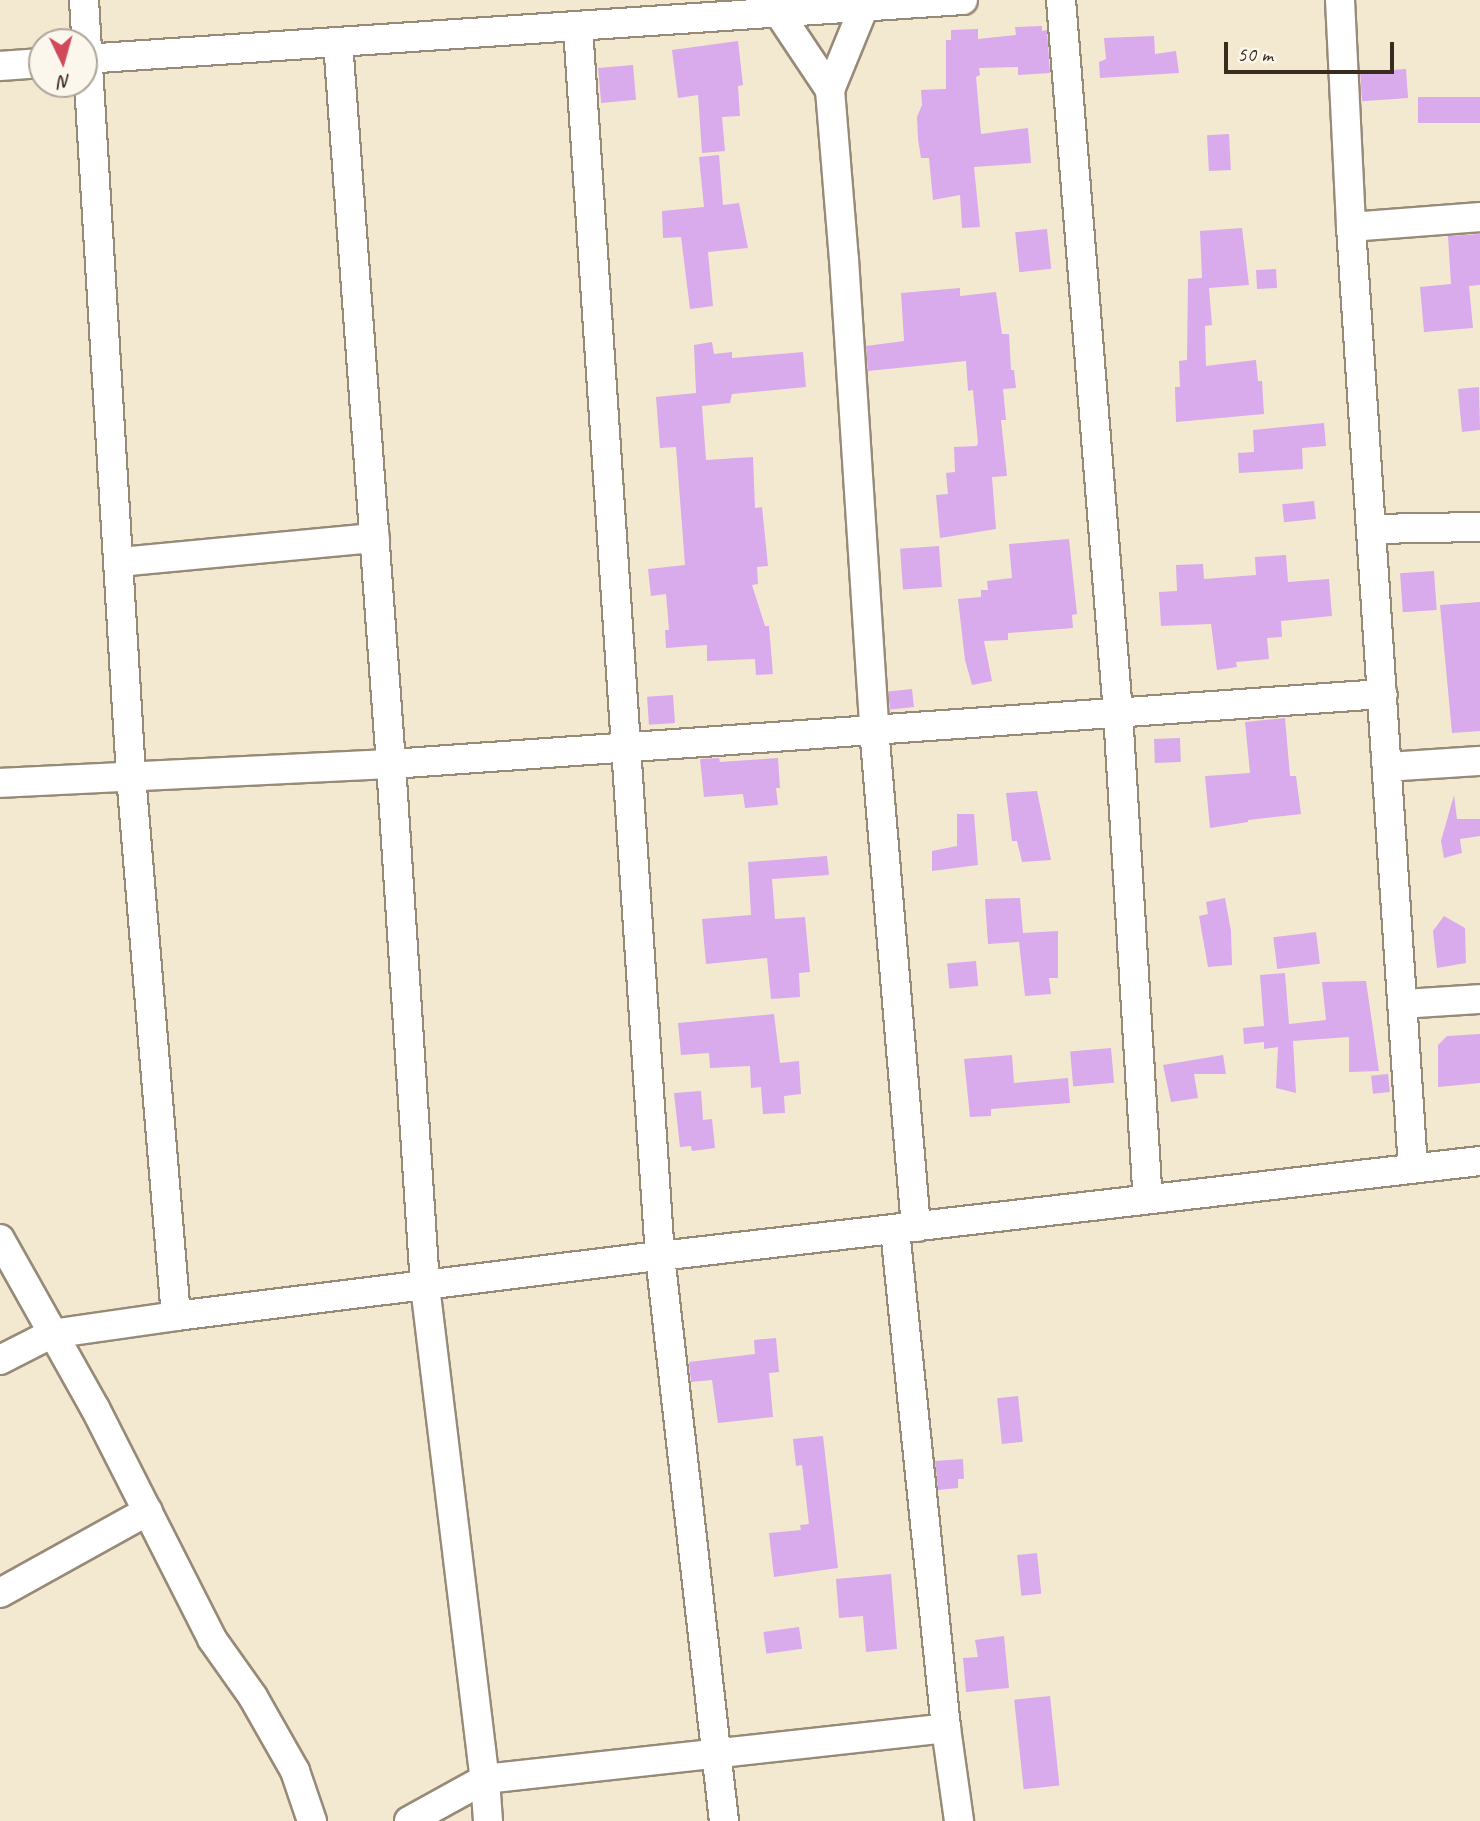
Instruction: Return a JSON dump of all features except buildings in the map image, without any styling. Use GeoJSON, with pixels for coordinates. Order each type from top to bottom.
{"type":"FeatureCollection","features":[{"type":"Feature","properties":{"kind":"street"},"geometry":{"type":"LineString","coordinates":[[85,0],[85,28]]}},
{"type":"Feature","properties":{"kind":"street"},"geometry":{"type":"LineString","coordinates":[[98,58],[578,28],[716,8],[778,12],[963,0]]}},
{"type":"Feature","properties":{"kind":"street"},"geometry":{"type":"LineString","coordinates":[[1061,0],[1118,713],[1149,1199]]}},
{"type":"Feature","properties":{"kind":"street"},"geometry":{"type":"LineString","coordinates":[[1340,0],[1352,227],[1413,1168]]}},
{"type":"Feature","properties":{"kind":"street"},"geometry":{"type":"LineString","coordinates":[[864,7],[830,90],[844,260],[906,1229],[946,1728],[959,1821]]}},
{"type":"Feature","properties":{"kind":"street"},"geometry":{"type":"LineString","coordinates":[[778,12],[830,90]]}},
{"type":"Feature","properties":{"kind":"street"},"geometry":{"type":"LineString","coordinates":[[578,28],[660,1255],[724,1821]]}},
{"type":"Feature","properties":{"kind":"street"},"geometry":{"type":"LineString","coordinates":[[338,42],[391,765],[425,1286],[488,1821]]}},
{"type":"Feature","properties":{"kind":"street"},"geometry":{"type":"LineString","coordinates":[[0,66],[28,64]]}},
{"type":"Feature","properties":{"kind":"street"},"geometry":{"type":"LineString","coordinates":[[88,98],[131,775],[176,1317]]}},
{"type":"Feature","properties":{"kind":"street"},"geometry":{"type":"LineString","coordinates":[[1352,227],[1480,218]]}},
{"type":"Feature","properties":{"kind":"street"},"geometry":{"type":"LineString","coordinates":[[1373,529],[1480,527]]}},
{"type":"Feature","properties":{"kind":"street"},"geometry":{"type":"LineString","coordinates":[[118,562],[375,538]]}},
{"type":"Feature","properties":{"kind":"street"},"geometry":{"type":"LineString","coordinates":[[0,783],[391,765],[874,728],[1383,694]]}},
{"type":"Feature","properties":{"kind":"street"},"geometry":{"type":"LineString","coordinates":[[1387,767],[1480,761]]}},
{"type":"Feature","properties":{"kind":"street"},"geometry":{"type":"LineString","coordinates":[[1403,1003],[1480,999]]}},
{"type":"Feature","properties":{"kind":"street"},"geometry":{"type":"LineString","coordinates":[[0,1360],[51,1334],[176,1317],[660,1255],[906,1229],[1480,1161]]}},
{"type":"Feature","properties":{"kind":"street"},"geometry":{"type":"LineString","coordinates":[[0,1239],[95,1408],[212,1639],[253,1697],[295,1771],[312,1821]]}},
{"type":"Feature","properties":{"kind":"street"},"geometry":{"type":"LineString","coordinates":[[0,1593],[148,1511]]}},
{"type":"Feature","properties":{"kind":"street"},"geometry":{"type":"LineString","coordinates":[[410,1821],[485,1779],[946,1728]]}}]}
